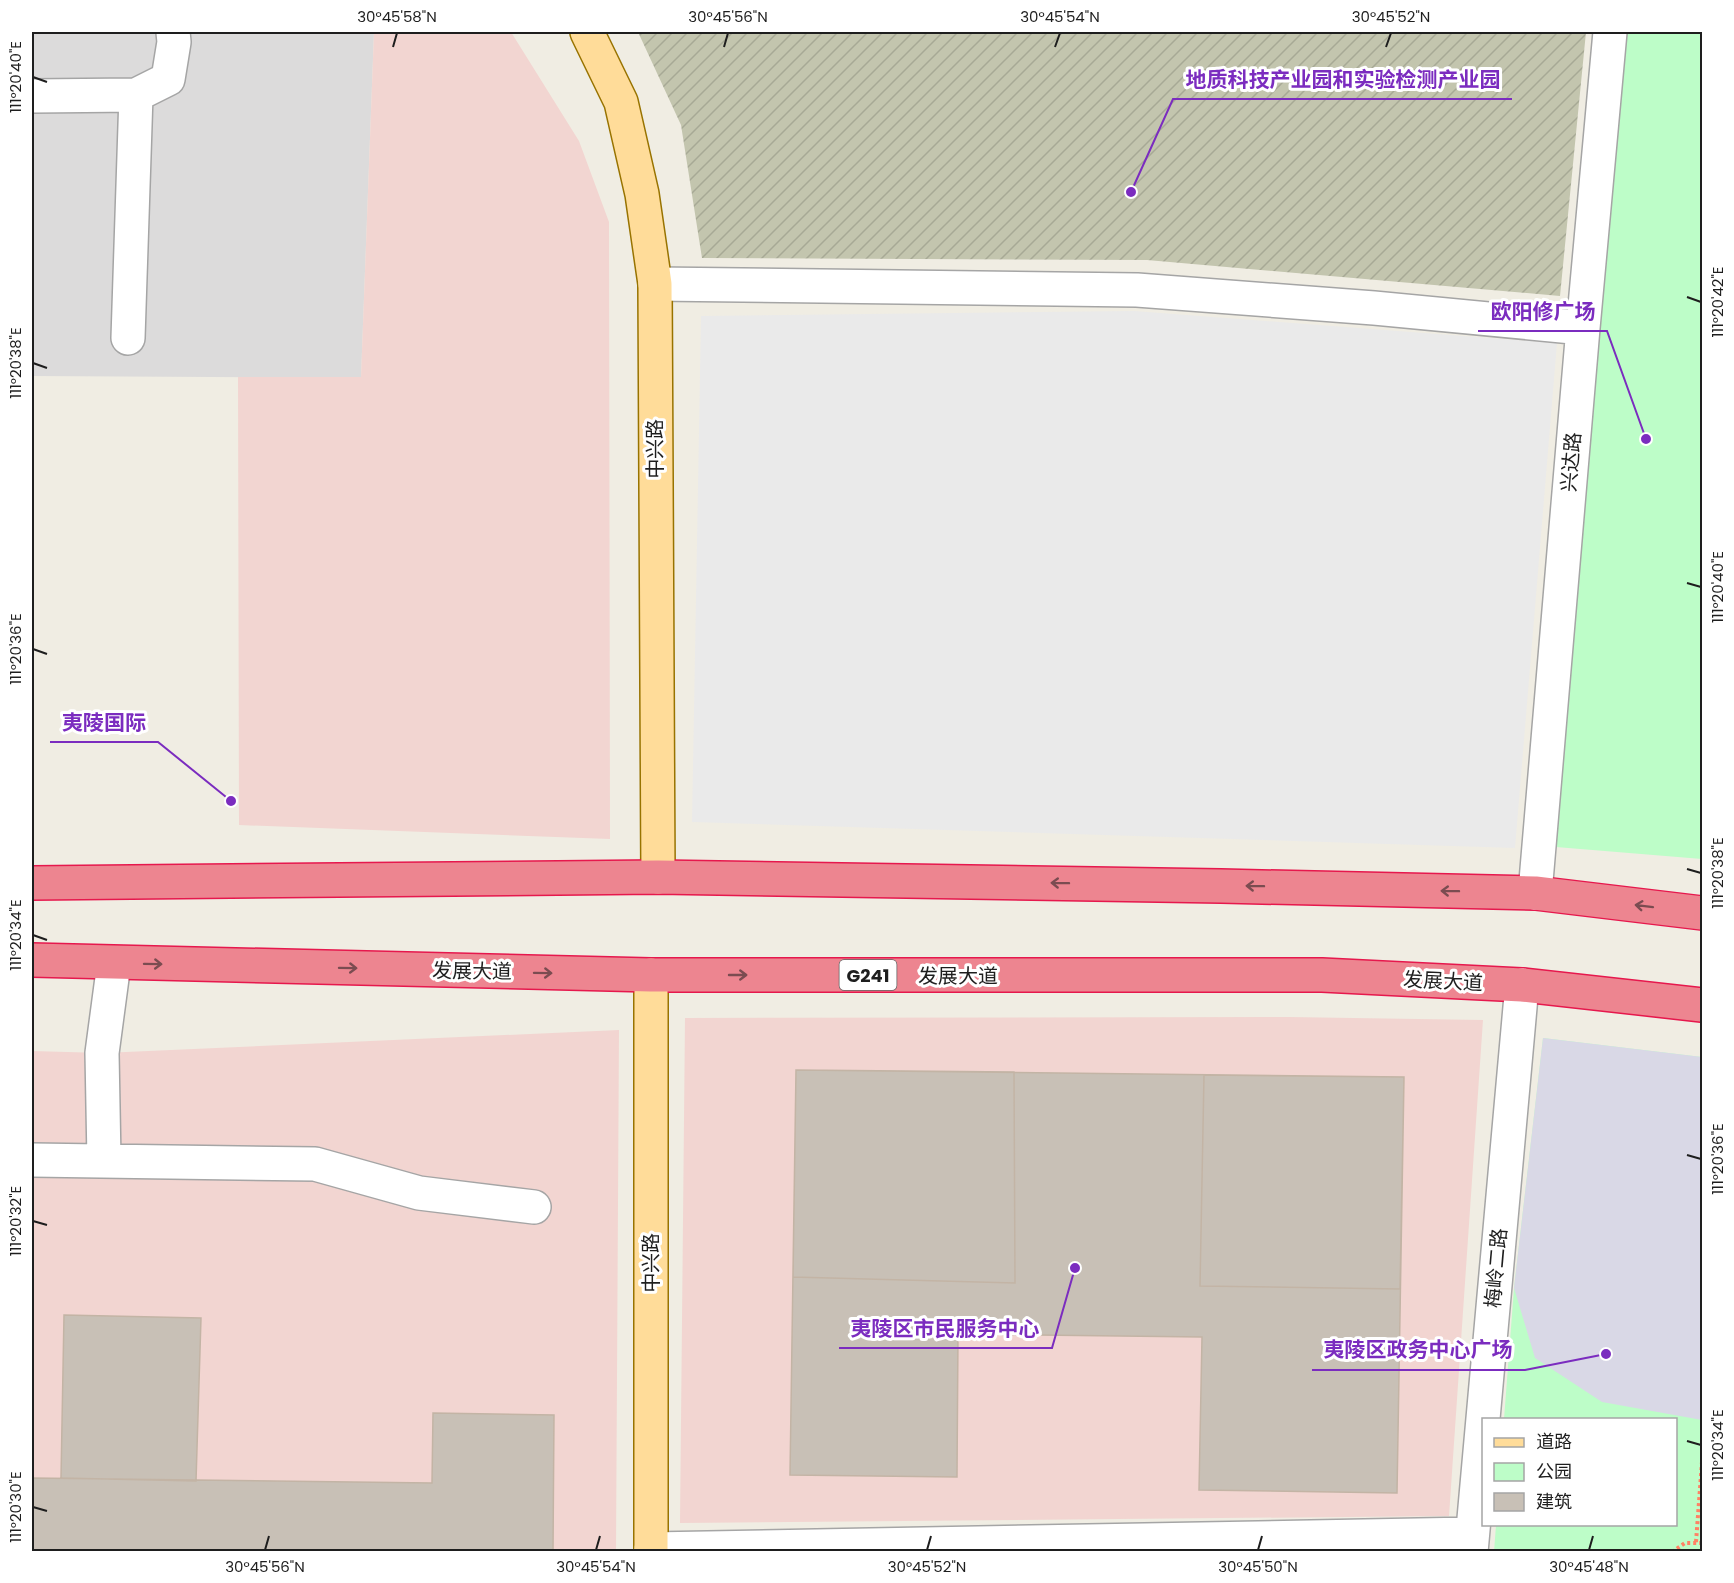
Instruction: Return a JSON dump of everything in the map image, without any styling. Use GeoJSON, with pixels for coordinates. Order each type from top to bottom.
{"type":"FeatureCollection","features":[{"type":"Feature","properties":{"kind":"highway"},"geometry":{"type":"LineString","coordinates":[[32,883],[658,878],[1221,886],[1535,893],[1702,913]]}},
{"type":"Feature","properties":{"kind":"highway","name":"发展大道"},"geometry":{"type":"LineString","coordinates":[[32,960],[651,975],[1322,975],[1522,985],[1702,1005]]}},
{"type":"Feature","properties":{"kind":"main road","name":"中兴路"},"geometry":{"type":"LineString","coordinates":[[587,32],[621,102],[642,194],[655,284],[658,878]]}},
{"type":"Feature","properties":{"kind":"main road","name":"中兴路"},"geometry":{"type":"LineString","coordinates":[[651,975],[651,1550]]}},
{"type":"Feature","properties":{"kind":"street"},"geometry":{"type":"LineString","coordinates":[[32,96],[136,95],[168,79],[174,32]]}},
{"type":"Feature","properties":{"kind":"street","name":"兴达路"},"geometry":{"type":"LineString","coordinates":[[1535,893],[1582,328],[1610,32]]}},
{"type":"Feature","properties":{"kind":"street"},"geometry":{"type":"LineString","coordinates":[[128,338],[136,95]]}},
{"type":"Feature","properties":{"kind":"street"},"geometry":{"type":"LineString","coordinates":[[655,284],[1137,290],[1374,308],[1582,328]]}},
{"type":"Feature","properties":{"kind":"street"},"geometry":{"type":"LineString","coordinates":[[104,1161],[102,1053],[114,963]]}},
{"type":"Feature","properties":{"kind":"street","name":"梅岭二路"},"geometry":{"type":"LineString","coordinates":[[1483,1418],[1522,985]]}},
{"type":"Feature","properties":{"kind":"street"},"geometry":{"type":"LineString","coordinates":[[32,1160],[315,1164],[419,1193],[534,1208]]}},
{"type":"Feature","properties":{"kind":"street","name":"梅岭二路"},"geometry":{"type":"LineString","coordinates":[[1472,1543],[1482,1431]]}},
{"type":"Feature","properties":{"kind":"street"},"geometry":{"type":"LineString","coordinates":[[651,1550],[1472,1543]]}},
{"type":"Feature","properties":{"kind":"path"},"geometry":{"type":"LineString","coordinates":[[1696,1542],[1702,1462]]}},
{"type":"Feature","properties":{"kind":"path"},"geometry":{"type":"LineString","coordinates":[[1672,1551],[1685,1543],[1702,1543]]}},
{"type":"Feature","properties":{"kind":"shaded area"},"geometry":{"type":"Polygon","coordinates":[[[32,32],[374,32],[361,378],[32,376],[32,32]]]}},
{"type":"Feature","properties":{"kind":"shaded area"},"geometry":{"type":"Polygon","coordinates":[[[374,32],[511,32],[579,141],[609,222],[610,839],[239,825],[238,377],[361,377],[374,32]]]}},
{"type":"Feature","properties":{"kind":"shaded area"},"geometry":{"type":"Polygon","coordinates":[[[638,32],[1586,32],[1560,296],[1147,260],[702,258],[681,125],[638,32]]]}},
{"type":"Feature","properties":{"kind":"shaded area"},"geometry":{"type":"Polygon","coordinates":[[[1134,311],[1557,343],[1515,848],[692,822],[701,316],[1134,311]]]}},
{"type":"Feature","properties":{"kind":"shaded area"},"geometry":{"type":"Polygon","coordinates":[[[1289,1017],[1483,1020],[1449,1516],[680,1523],[685,1018],[1289,1017]]]}},
{"type":"Feature","properties":{"kind":"shaded area"},"geometry":{"type":"Polygon","coordinates":[[[619,1030],[616,1551],[32,1552],[32,1051],[103,1053],[619,1030]]]}},
{"type":"Feature","properties":{"kind":"shaded area"},"geometry":{"type":"Polygon","coordinates":[[[1543,1038],[1702,1057],[1702,1420],[1602,1402],[1535,1358],[1514,1288],[1543,1038]]]}},
{"type":"Feature","properties":{"kind":"green space"},"geometry":{"type":"Polygon","coordinates":[[[1625,32],[1702,32],[1702,859],[1556,847],[1625,32]]]}},
{"type":"Feature","properties":{"kind":"green space"},"geometry":{"type":"Polygon","coordinates":[[[1543,1038],[1702,1057],[1702,1551],[1494,1552],[1496,1526],[1677,1526],[1677,1418],[1504,1418],[1514,1288],[1543,1038]]]}},
{"type":"Feature","properties":{"kind":"building"},"geometry":{"type":"Polygon","coordinates":[[[796,1070],[1404,1077],[1397,1493],[1199,1490],[1202,1337],[958,1334],[957,1477],[790,1475],[796,1070]]]}},
{"type":"Feature","properties":{"kind":"building"},"geometry":{"type":"Polygon","coordinates":[[[796,1070],[1014,1072],[1015,1283],[793,1277],[796,1070]]]}},
{"type":"Feature","properties":{"kind":"building"},"geometry":{"type":"Polygon","coordinates":[[[1204,1075],[1404,1077],[1400,1289],[1200,1286],[1204,1075]]]}},
{"type":"Feature","properties":{"kind":"building"},"geometry":{"type":"Polygon","coordinates":[[[64,1315],[201,1318],[196,1481],[61,1478],[64,1315]]]}},
{"type":"Feature","properties":{"kind":"building"},"geometry":{"type":"Polygon","coordinates":[[[433,1413],[554,1415],[553,1552],[32,1552],[32,1478],[432,1483],[433,1413]]]}},
{"type":"Feature","properties":{"kind":"place","name":"地质科技产业园和实验检测产业园"},"geometry":{"type":"Point","coordinates":[1131,192]}},
{"type":"Feature","properties":{"kind":"place","name":"欧阳修广场"},"geometry":{"type":"Point","coordinates":[1646,439]}},
{"type":"Feature","properties":{"kind":"place","name":"夷陵国际"},"geometry":{"type":"Point","coordinates":[231,801]}},
{"type":"Feature","properties":{"kind":"place","name":"夷陵区市民服务中心"},"geometry":{"type":"Point","coordinates":[1075,1268]}},
{"type":"Feature","properties":{"kind":"place","name":"夷陵区政务中心广场"},"geometry":{"type":"Point","coordinates":[1606,1354]}}]}
